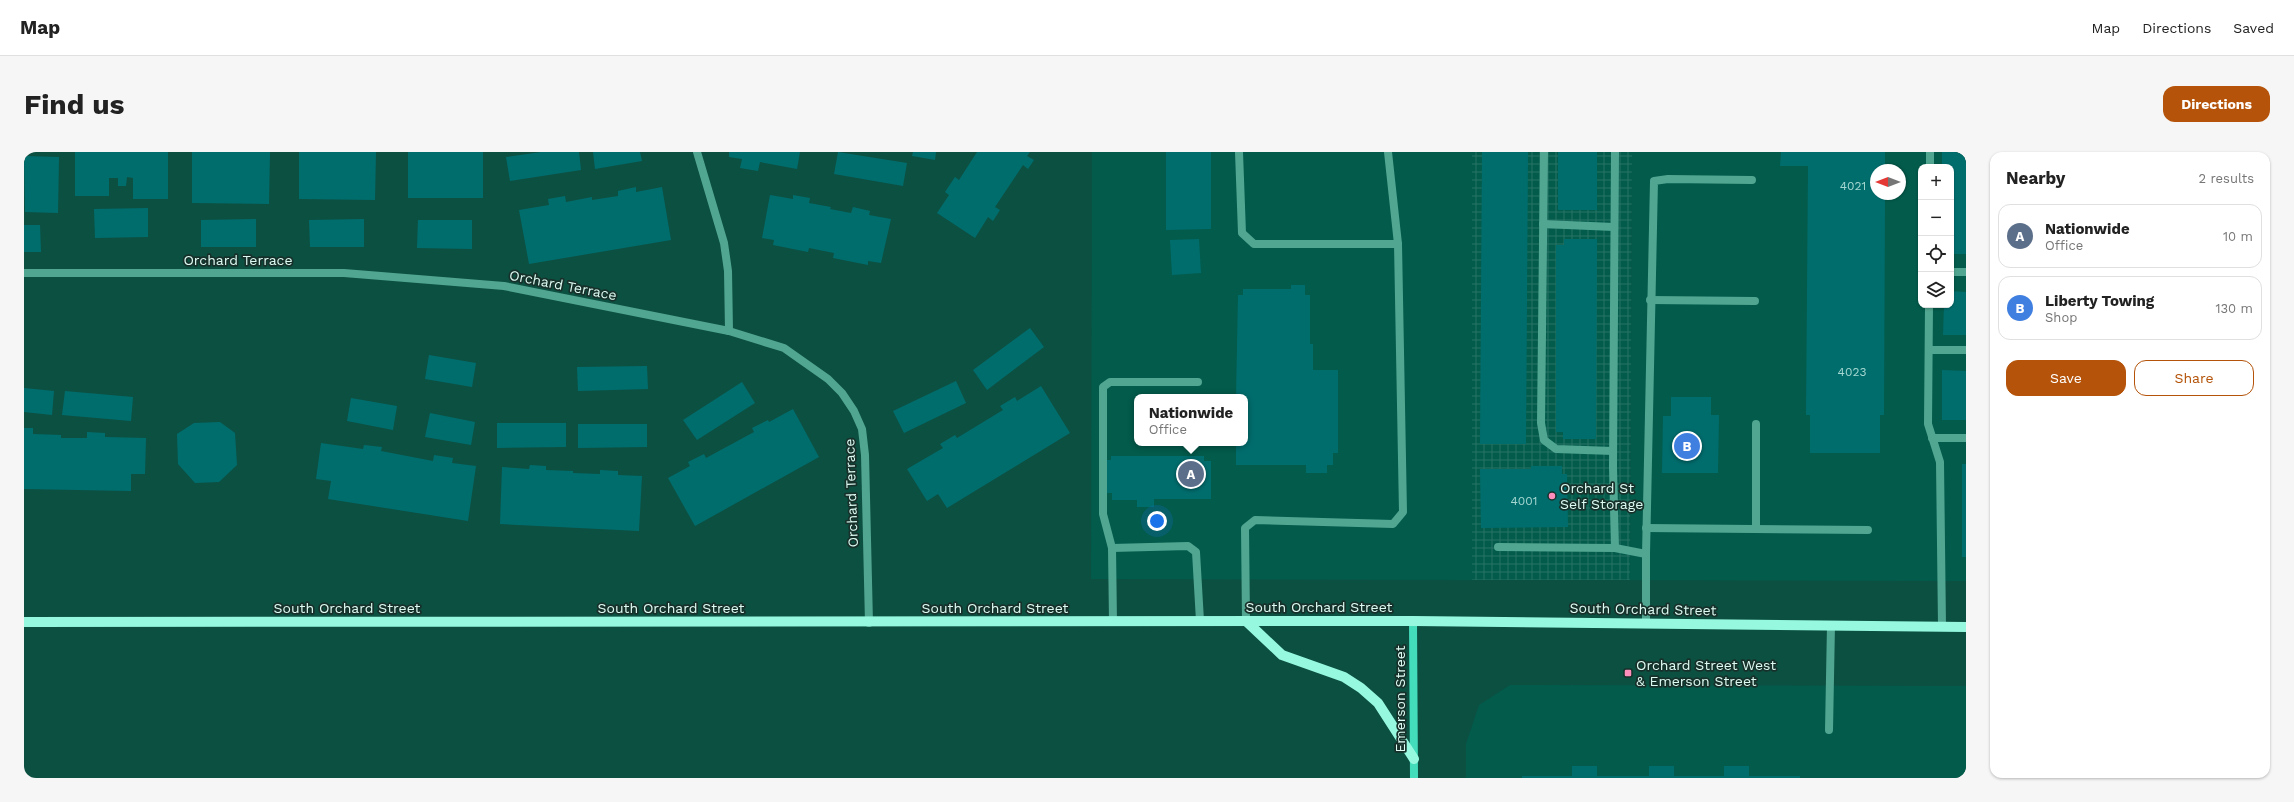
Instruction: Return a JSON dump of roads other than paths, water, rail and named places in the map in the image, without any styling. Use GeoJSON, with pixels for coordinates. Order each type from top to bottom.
{"type":"FeatureCollection","features":[{"type":"Feature","properties":{"kind":"main road"},"geometry":{"type":"LineString","coordinates":[[1246,621],[1282,654],[1344,677],[1361,688],[1378,703],[1414,759]]}},
{"type":"Feature","properties":{"kind":"main road","name":"South Orchard Street"},"geometry":{"type":"LineString","coordinates":[[24,622],[869,623],[1413,621],[1966,627]]}},
{"type":"Feature","properties":{"kind":"main road","name":"Emerson Street"},"geometry":{"type":"LineString","coordinates":[[1413,621],[1414,778]]}},
{"type":"Feature","properties":{"kind":"street"},"geometry":{"type":"LineString","coordinates":[[697,152],[724,243],[728,271],[729,331]]}},
{"type":"Feature","properties":{"kind":"street"},"geometry":{"type":"LineString","coordinates":[[1239,152],[1242,232],[1254,244],[1398,244]]}},
{"type":"Feature","properties":{"kind":"street"},"geometry":{"type":"LineString","coordinates":[[1246,621],[1245,528],[1255,520],[1394,524],[1403,512],[1398,244],[1388,152]]}},
{"type":"Feature","properties":{"kind":"street"},"geometry":{"type":"LineString","coordinates":[[1544,152],[1541,423],[1544,440],[1556,449],[1613,451]]}},
{"type":"Feature","properties":{"kind":"street"},"geometry":{"type":"LineString","coordinates":[[1615,152],[1613,451],[1615,548]]}},
{"type":"Feature","properties":{"kind":"street"},"geometry":{"type":"LineString","coordinates":[[1930,152],[1930,164]]}},
{"type":"Feature","properties":{"kind":"street"},"geometry":{"type":"LineString","coordinates":[[1646,623],[1650,300],[1654,181],[1668,179],[1752,180]]}},
{"type":"Feature","properties":{"kind":"street"},"geometry":{"type":"LineString","coordinates":[[1543,224],[1614,226]]}},
{"type":"Feature","properties":{"kind":"street"},"geometry":{"type":"LineString","coordinates":[[1954,272],[1966,272]]}},
{"type":"Feature","properties":{"kind":"street","name":"Orchard Terrace"},"geometry":{"type":"LineString","coordinates":[[24,273],[360,274],[504,286],[729,331],[784,348],[828,379],[842,393],[854,411],[862,429],[865,455],[869,623]]}},
{"type":"Feature","properties":{"kind":"street"},"geometry":{"type":"LineString","coordinates":[[1650,300],[1756,301]]}},
{"type":"Feature","properties":{"kind":"street"},"geometry":{"type":"LineString","coordinates":[[1929,308],[1928,424],[1940,462],[1942,626]]}},
{"type":"Feature","properties":{"kind":"street"},"geometry":{"type":"LineString","coordinates":[[1929,350],[1966,350]]}},
{"type":"Feature","properties":{"kind":"street"},"geometry":{"type":"LineString","coordinates":[[1113,622],[1112,548],[1103,514],[1103,387],[1110,382],[1198,382]]}},
{"type":"Feature","properties":{"kind":"street"},"geometry":{"type":"LineString","coordinates":[[1756,424],[1756,529]]}},
{"type":"Feature","properties":{"kind":"street"},"geometry":{"type":"LineString","coordinates":[[1932,438],[1966,438]]}},
{"type":"Feature","properties":{"kind":"street"},"geometry":{"type":"LineString","coordinates":[[1646,528],[1868,530]]}},
{"type":"Feature","properties":{"kind":"street"},"geometry":{"type":"LineString","coordinates":[[1112,548],[1188,546],[1196,552],[1200,621]]}},
{"type":"Feature","properties":{"kind":"street"},"geometry":{"type":"LineString","coordinates":[[1498,547],[1615,548],[1646,554]]}},
{"type":"Feature","properties":{"kind":"street"},"geometry":{"type":"LineString","coordinates":[[1829,730],[1831,625]]}},
{"type":"Feature","properties":{"kind":"place","name":"Liberty Towing"},"geometry":{"type":"Point","coordinates":[1687,446]}},
{"type":"Feature","properties":{"kind":"place","name":"Nationwide"},"geometry":{"type":"Point","coordinates":[1191,474]}},
{"type":"Feature","properties":{"kind":"place","name":"Orchard St Self Storage"},"geometry":{"type":"Point","coordinates":[1552,496]}},
{"type":"Feature","properties":{"kind":"place","name":"Orchard Street West & Emerson Street"},"geometry":{"type":"Point","coordinates":[1628,673]}}]}
